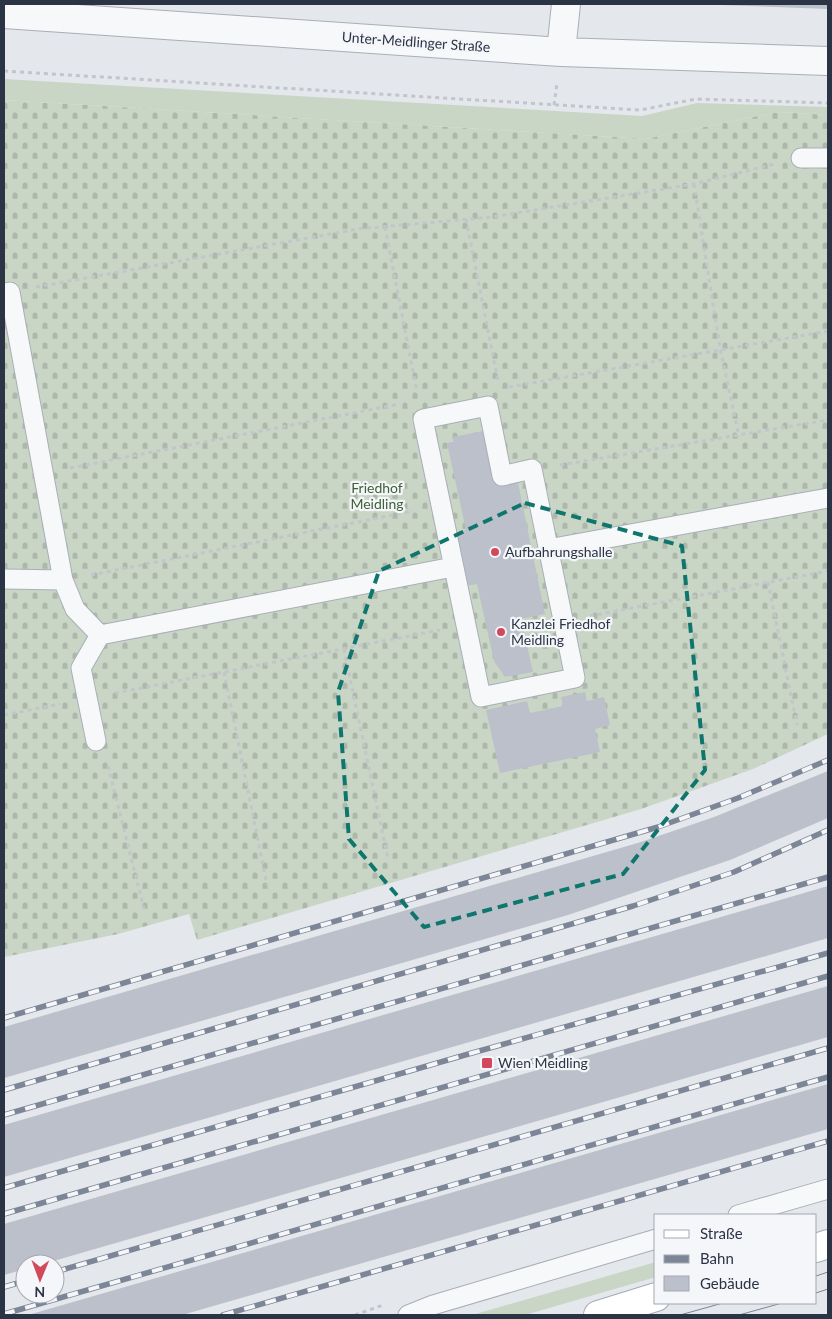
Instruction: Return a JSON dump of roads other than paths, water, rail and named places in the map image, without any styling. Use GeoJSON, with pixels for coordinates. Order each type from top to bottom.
{"type":"FeatureCollection","features":[{"type":"Feature","properties":{"kind":"main road"},"geometry":{"type":"LineString","coordinates":[[598,1315],[654,1298]]}},
{"type":"Feature","properties":{"kind":"street"},"geometry":{"type":"LineString","coordinates":[[561,52],[566,4]]}},
{"type":"Feature","properties":{"kind":"street","name":"Unter-Meidlinger Straße"},"geometry":{"type":"LineString","coordinates":[[4,14],[561,52],[828,61]]}},
{"type":"Feature","properties":{"kind":"lane"},"geometry":{"type":"LineString","coordinates":[[801,158],[828,158]]}},
{"type":"Feature","properties":{"kind":"lane"},"geometry":{"type":"LineString","coordinates":[[7,292],[45,472],[64,580],[75,610],[100,635]]}},
{"type":"Feature","properties":{"kind":"lane"},"geometry":{"type":"LineString","coordinates":[[488,406],[502,476],[532,469],[548,549],[575,678],[480,697],[423,419],[488,406]]}},
{"type":"Feature","properties":{"kind":"lane"},"geometry":{"type":"LineString","coordinates":[[548,549],[828,498]]}},
{"type":"Feature","properties":{"kind":"lane"},"geometry":{"type":"LineString","coordinates":[[96,741],[81,668],[100,635],[453,567]]}},
{"type":"Feature","properties":{"kind":"lane"},"geometry":{"type":"LineString","coordinates":[[4,579],[64,580]]}},
{"type":"Feature","properties":{"kind":"lane"},"geometry":{"type":"LineString","coordinates":[[741,1214],[828,1189]]}},
{"type":"Feature","properties":{"kind":"lane"},"geometry":{"type":"LineString","coordinates":[[408,1315],[434,1305],[654,1240]]}},
{"type":"Feature","properties":{"kind":"tram line"},"geometry":{"type":"LineString","coordinates":[[817,1276],[828,1272]]}},
{"type":"Feature","properties":{"kind":"tram line"},"geometry":{"type":"LineString","coordinates":[[817,1293],[828,1289]]}},
{"type":"Feature","properties":{"kind":"tram line"},"geometry":{"type":"LineString","coordinates":[[680,1315],[719,1304]]}},
{"type":"Feature","properties":{"kind":"tram line"},"geometry":{"type":"LineString","coordinates":[[739,1315],[778,1304]]}},
{"type":"Feature","properties":{"kind":"railway"},"geometry":{"type":"LineString","coordinates":[[4,1018],[658,827],[738,798],[828,760]]}},
{"type":"Feature","properties":{"kind":"railway"},"geometry":{"type":"LineString","coordinates":[[4,1090],[633,906],[734,872],[828,830]]}},
{"type":"Feature","properties":{"kind":"railway"},"geometry":{"type":"LineString","coordinates":[[4,1115],[828,877]]}},
{"type":"Feature","properties":{"kind":"railway"},"geometry":{"type":"LineString","coordinates":[[4,1188],[828,953]]}},
{"type":"Feature","properties":{"kind":"railway"},"geometry":{"type":"LineString","coordinates":[[4,1214],[828,976]]}},
{"type":"Feature","properties":{"kind":"railway"},"geometry":{"type":"LineString","coordinates":[[65,1269],[828,1048]]}},
{"type":"Feature","properties":{"kind":"railway"},"geometry":{"type":"LineString","coordinates":[[4,1314],[828,1077]]}},
{"type":"Feature","properties":{"kind":"railway"},"geometry":{"type":"LineString","coordinates":[[223,1315],[828,1141]]}},
{"type":"Feature","properties":{"kind":"railway"},"geometry":{"type":"LineString","coordinates":[[4,1287],[15,1284]]}},
{"type":"Feature","properties":{"kind":"place","name":"Aufbahrungshalle"},"geometry":{"type":"Point","coordinates":[495,552]}},
{"type":"Feature","properties":{"kind":"place","name":"Kanzlei Friedhof Meidling"},"geometry":{"type":"Point","coordinates":[501,632]}},
{"type":"Feature","properties":{"kind":"place","name":"Wien Meidling"},"geometry":{"type":"Point","coordinates":[487,1063]}},
{"type":"Feature","properties":{"kind":"park label","name":"Friedhof Meidling"},"geometry":{"type":"Point","coordinates":[377,496]}}]}
